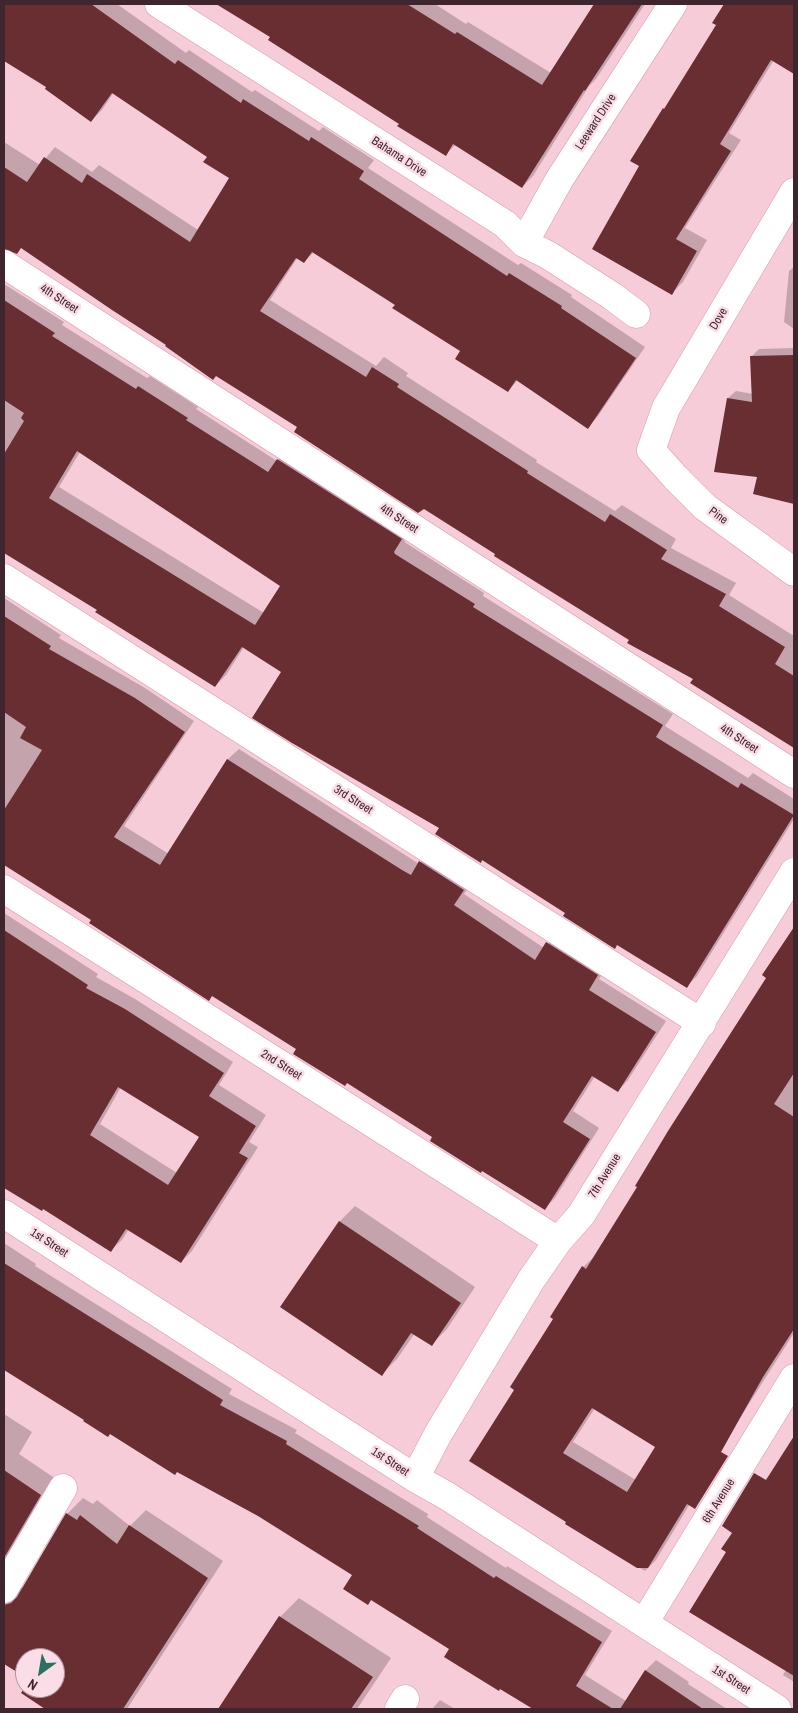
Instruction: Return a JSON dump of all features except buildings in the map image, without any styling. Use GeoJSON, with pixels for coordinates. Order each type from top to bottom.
{"type":"FeatureCollection","features":[{"type":"Feature","properties":{"kind":"street","name":"Bahama Drive"},"geometry":{"type":"LineString","coordinates":[[159,4],[505,224],[524,243],[548,255],[612,296],[636,314]]}},
{"type":"Feature","properties":{"kind":"street","name":"Leeward Drive"},"geometry":{"type":"LineString","coordinates":[[524,243],[558,180],[673,4]]}},
{"type":"Feature","properties":{"kind":"street","name":"Dove"},"geometry":{"type":"LineString","coordinates":[[651,450],[666,408],[794,192]]}},
{"type":"Feature","properties":{"kind":"street","name":"4th Street"},"geometry":{"type":"LineString","coordinates":[[4,264],[794,774]]}},
{"type":"Feature","properties":{"kind":"street","name":"Pine"},"geometry":{"type":"LineString","coordinates":[[651,450],[705,507],[794,572]]}},
{"type":"Feature","properties":{"kind":"street","name":"3rd Street"},"geometry":{"type":"LineString","coordinates":[[4,578],[702,1022]]}},
{"type":"Feature","properties":{"kind":"street","name":"7th Avenue"},"geometry":{"type":"LineString","coordinates":[[415,1478],[438,1434],[531,1280],[558,1241],[581,1215],[794,872]]}},
{"type":"Feature","properties":{"kind":"street","name":"2nd Street"},"geometry":{"type":"LineString","coordinates":[[4,889],[558,1241]]}},
{"type":"Feature","properties":{"kind":"street","name":"1st Street"},"geometry":{"type":"LineString","coordinates":[[4,1214],[777,1709]]}},
{"type":"Feature","properties":{"kind":"street","name":"6th Avenue"},"geometry":{"type":"LineString","coordinates":[[644,1623],[794,1378]]}},
{"type":"Feature","properties":{"kind":"street"},"geometry":{"type":"LineString","coordinates":[[4,1589],[62,1488]]}}]}
